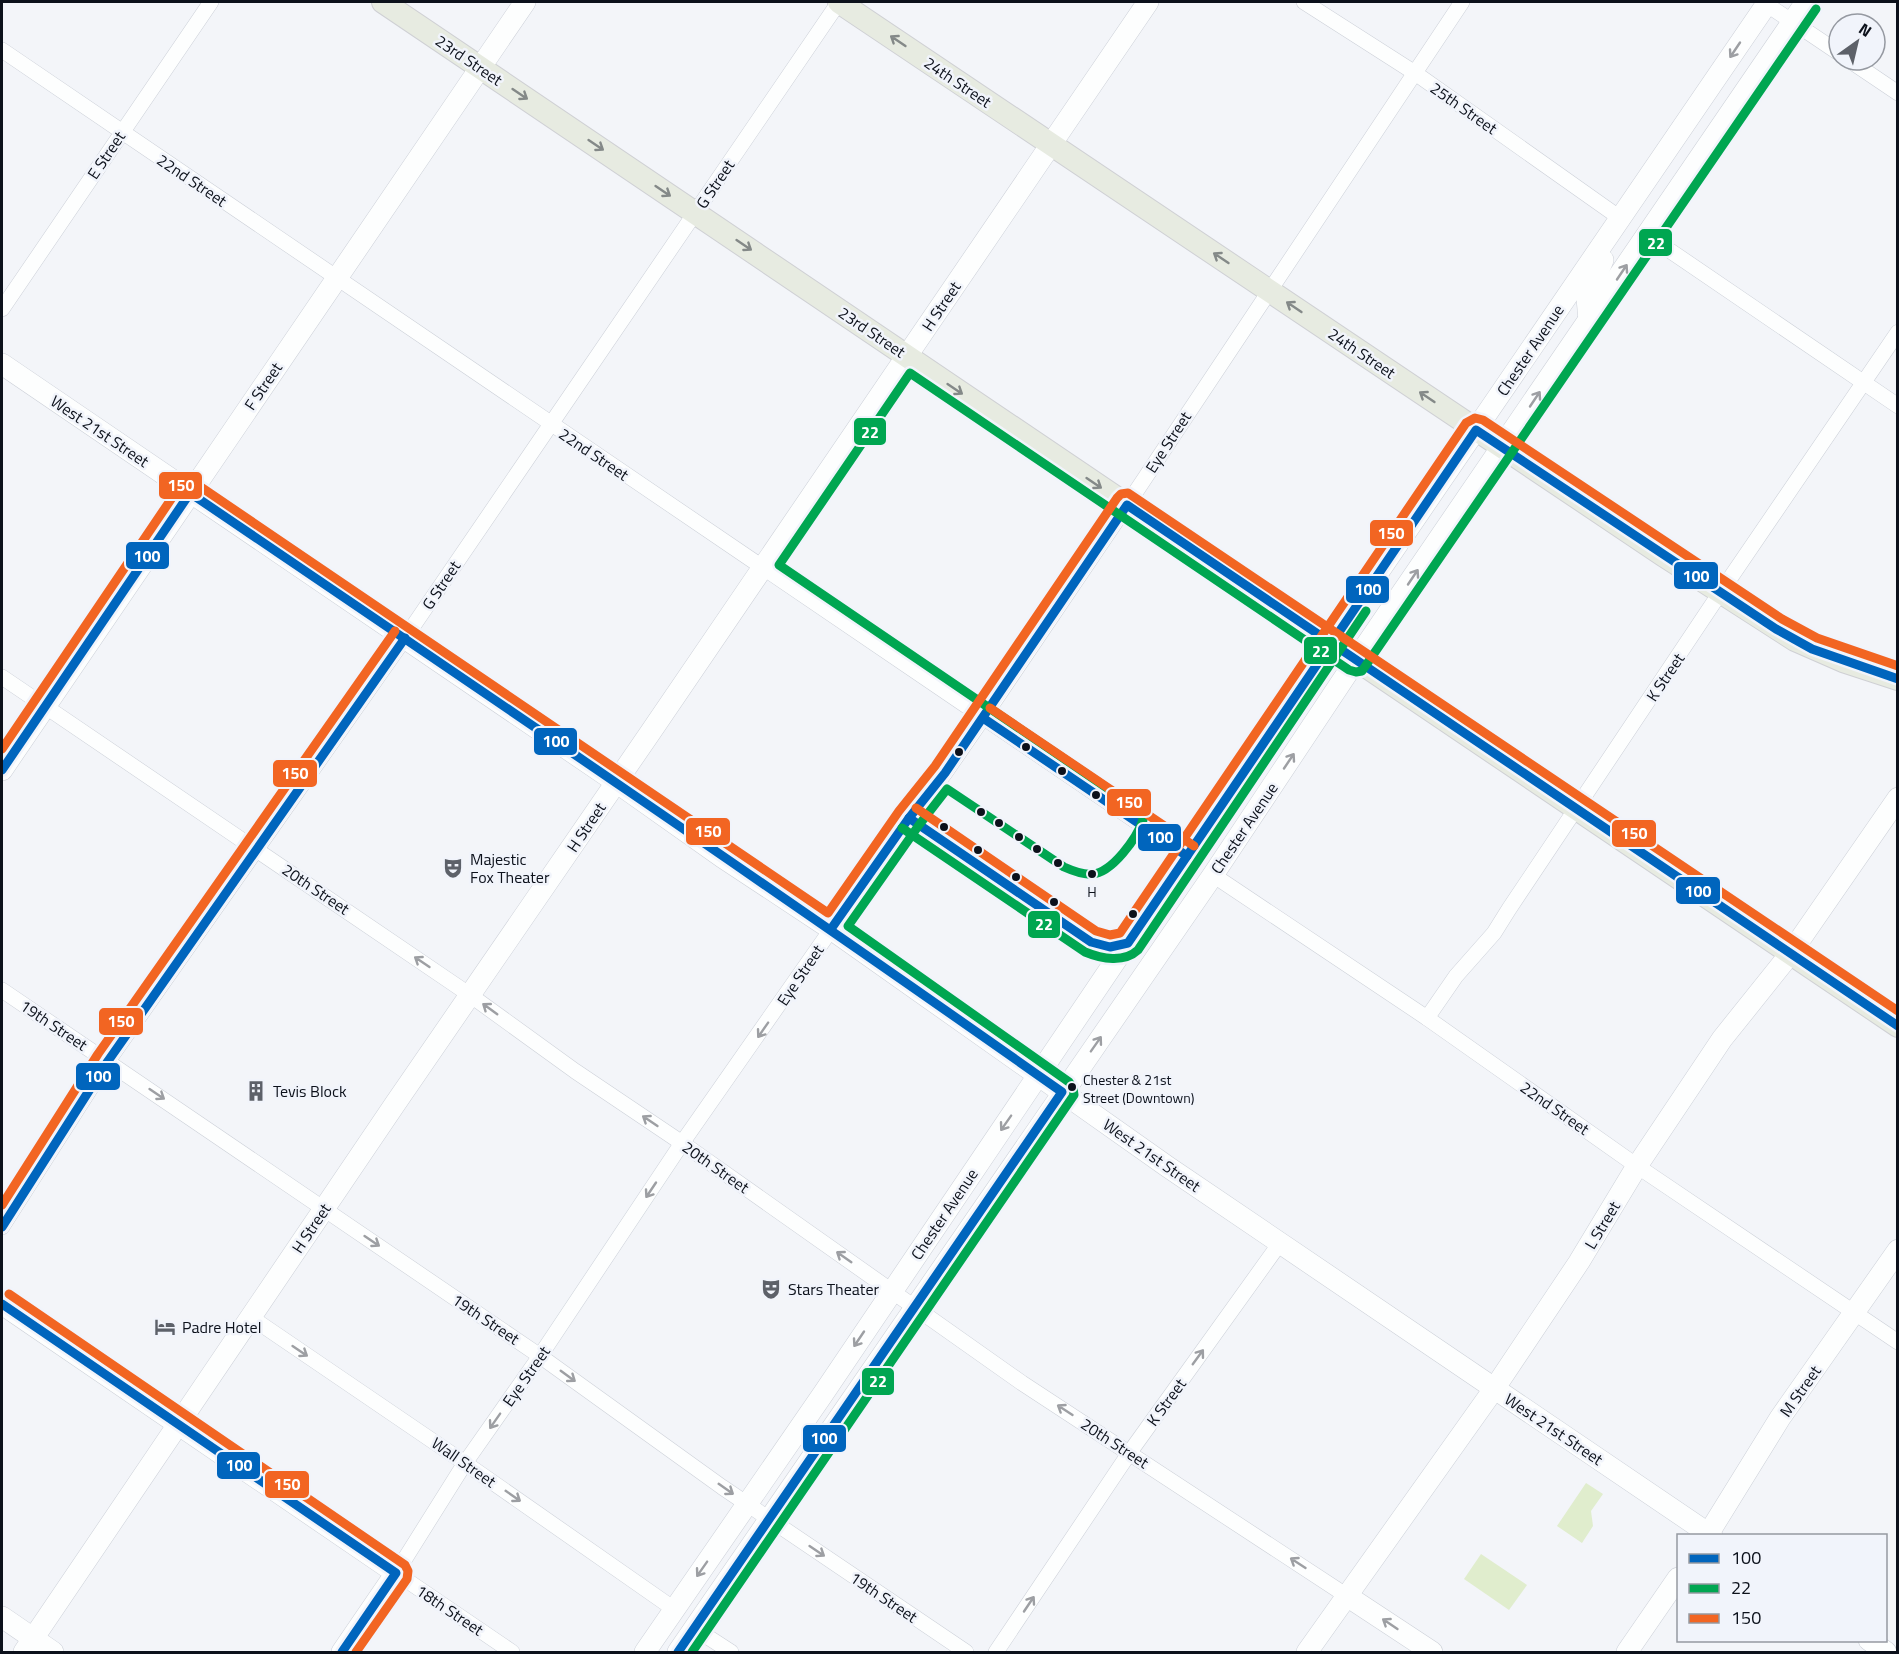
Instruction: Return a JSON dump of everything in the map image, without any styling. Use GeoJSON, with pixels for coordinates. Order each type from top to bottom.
{"type":"FeatureCollection","features":[{"type":"Feature","properties":{"kind":"main road","name":"23rd Street"},"geometry":{"type":"LineString","coordinates":[[383,2],[1898,1026]]}},
{"type":"Feature","properties":{"kind":"main road","name":"24th Street"},"geometry":{"type":"LineString","coordinates":[[839,2],[1776,629],[1812,649],[1898,679]]}},
{"type":"Feature","properties":{"kind":"street","name":"E Street"},"geometry":{"type":"LineString","coordinates":[[2,309],[211,2]]}},
{"type":"Feature","properties":{"kind":"street","name":"F Street"},"geometry":{"type":"LineString","coordinates":[[2,770],[525,2]]}},
{"type":"Feature","properties":{"kind":"street","name":"G Street"},"geometry":{"type":"LineString","coordinates":[[2,1227],[108,1061],[405,638],[839,2]]}},
{"type":"Feature","properties":{"kind":"street","name":"H Street"},"geometry":{"type":"LineString","coordinates":[[29,1646],[324,1208],[1148,2]]}},
{"type":"Feature","properties":{"kind":"street","name":"25th Street"},"geometry":{"type":"LineString","coordinates":[[1304,2],[1414,73],[1620,218]]}},
{"type":"Feature","properties":{"kind":"street","name":"Eye Street"},"geometry":{"type":"LineString","coordinates":[[342,1653],[396,1573],[465,1463],[540,1356],[682,1143],[909,818],[983,718],[1462,2]]}},
{"type":"Feature","properties":{"kind":"street","name":"Chester Avenue"},"geometry":{"type":"LineString","coordinates":[[645,1653],[1766,2]]}},
{"type":"Feature","properties":{"kind":"street"},"geometry":{"type":"LineString","coordinates":[[1766,2],[1827,45]]}},
{"type":"Feature","properties":{"kind":"street","name":"Chester Avenue"},"geometry":{"type":"LineString","coordinates":[[678,1653],[1213,875],[1356,660],[1806,2]]}},
{"type":"Feature","properties":{"kind":"street","name":"22nd Street"},"geometry":{"type":"LineString","coordinates":[[2,50],[1187,856]]}},
{"type":"Feature","properties":{"kind":"street"},"geometry":{"type":"LineString","coordinates":[[1867,72],[1898,93]]}},
{"type":"Feature","properties":{"kind":"street"},"geometry":{"type":"LineString","coordinates":[[1589,320],[1587,298],[1620,218]]}},
{"type":"Feature","properties":{"kind":"street"},"geometry":{"type":"LineString","coordinates":[[1647,235],[1898,406]]}},
{"type":"Feature","properties":{"kind":"street","name":"K Street"},"geometry":{"type":"LineString","coordinates":[[1427,1018],[1456,976],[1494,933],[1720,593],[1898,332]]}},
{"type":"Feature","properties":{"kind":"street","name":"West 21st Street"},"geometry":{"type":"LineString","coordinates":[[2,364],[722,857],[831,929],[1280,1243],[1708,1534]]}},
{"type":"Feature","properties":{"kind":"street","name":"20th Street"},"geometry":{"type":"LineString","coordinates":[[2,677],[470,995],[1022,1383],[1432,1653]]}},
{"type":"Feature","properties":{"kind":"street","name":"L Street"},"geometry":{"type":"LineString","coordinates":[[1307,1653],[1494,1389],[1579,1262],[1637,1166],[1722,1039],[1790,954],[1898,798]]}},
{"type":"Feature","properties":{"kind":"street","name":"22nd Street"},"geometry":{"type":"LineString","coordinates":[[1213,875],[1427,1018],[1637,1166],[1898,1341]]}},
{"type":"Feature","properties":{"kind":"street","name":"19th Street"},"geometry":{"type":"LineString","coordinates":[[2,990],[540,1356],[747,1503],[966,1653]]}},
{"type":"Feature","properties":{"kind":"street","name":"K Street"},"geometry":{"type":"LineString","coordinates":[[996,1653],[1130,1452],[1280,1243]]}},
{"type":"Feature","properties":{"kind":"street","name":"M Street"},"geometry":{"type":"LineString","coordinates":[[1710,1534],[1780,1418],[1898,1250]]}},
{"type":"Feature","properties":{"kind":"street","name":"18th Street"},"geometry":{"type":"LineString","coordinates":[[2,1304],[512,1653]]}},
{"type":"Feature","properties":{"kind":"street","name":"Wall Street"},"geometry":{"type":"LineString","coordinates":[[252,1318],[674,1609]]}},
{"type":"Feature","properties":{"kind":"street"},"geometry":{"type":"LineString","coordinates":[[1627,1653],[1677,1579]]}},
{"type":"Feature","properties":{"kind":"street"},"geometry":{"type":"LineString","coordinates":[[2,1617],[29,1646],[53,1653]]}},
{"type":"Feature","properties":{"kind":"street"},"geometry":{"type":"LineString","coordinates":[[694,1628],[730,1653]]}},
{"type":"Feature","properties":{"kind":"street"},"geometry":{"type":"LineString","coordinates":[[1870,1642],[1887,1653]]}},
{"type":"Feature","properties":{"kind":"green space"},"geometry":{"type":"Polygon","coordinates":[[[1586,1483],[1603,1494],[1591,1511],[1593,1526],[1582,1543],[1557,1526],[1586,1483]]]}},
{"type":"Feature","properties":{"kind":"green space"},"geometry":{"type":"Polygon","coordinates":[[[1481,1554],[1527,1585],[1509,1610],[1464,1579],[1481,1554]]]}},
{"type":"Feature","properties":{"kind":"transit line","name":"22"},"geometry":{"type":"LineString","coordinates":[[692,1652],[1074,1095],[1069,1082],[848,926],[947,789],[1064,867],[1085,874],[1100,872],[1108,868],[1130,845],[1143,820],[1142,813],[1138,809],[779,565],[910,373],[1349,670],[1362,671],[1816,9]]}},
{"type":"Feature","properties":{"kind":"transit line","name":"150"},"geometry":{"type":"LineString","coordinates":[[916,808],[1096,931],[1110,935],[1120,933],[1466,423],[1475,418],[1483,420],[1782,619],[1817,638],[1898,666]]}},
{"type":"Feature","properties":{"kind":"transit line","name":"100"},"geometry":{"type":"LineString","coordinates":[[909,818],[1091,942],[1110,947],[1128,943],[1476,430],[1776,629],[1812,649],[1898,679]]}},
{"type":"Feature","properties":{"kind":"transit line","name":"150"},"geometry":{"type":"LineString","coordinates":[[2,749],[180,486],[192,481],[828,913],[899,811],[935,766],[1117,498],[1121,494],[1128,493],[1898,1011]]}},
{"type":"Feature","properties":{"kind":"transit line","name":"100"},"geometry":{"type":"LineString","coordinates":[[2,770],[190,493],[737,865],[1062,1092],[678,1652]]}},
{"type":"Feature","properties":{"kind":"transit line","name":"100"},"geometry":{"type":"LineString","coordinates":[[831,929],[909,818],[945,773],[1127,505],[1898,1026]]}},
{"type":"Feature","properties":{"kind":"transit line","name":"22"},"geometry":{"type":"LineString","coordinates":[[902,828],[1085,952],[1113,958],[1126,957],[1138,950],[1366,611]]}},
{"type":"Feature","properties":{"kind":"transit line","name":"150"},"geometry":{"type":"LineString","coordinates":[[2,1205],[98,1054],[395,631]]}},
{"type":"Feature","properties":{"kind":"transit line","name":"100"},"geometry":{"type":"LineString","coordinates":[[2,1227],[108,1061],[405,638]]}},
{"type":"Feature","properties":{"kind":"transit line","name":"150"},"geometry":{"type":"LineString","coordinates":[[990,708],[1194,846]]}},
{"type":"Feature","properties":{"kind":"transit line","name":"100"},"geometry":{"type":"LineString","coordinates":[[983,718],[1187,856]]}},
{"type":"Feature","properties":{"kind":"transit line","name":"150"},"geometry":{"type":"LineString","coordinates":[[9,1294],[405,1565],[408,1571],[407,1579],[356,1652]]}},
{"type":"Feature","properties":{"kind":"transit line","name":"100"},"geometry":{"type":"LineString","coordinates":[[2,1304],[396,1573],[342,1652]]}},
{"type":"Feature","properties":{"kind":"place","name":"Majestic Fox Theater"},"geometry":{"type":"Point","coordinates":[453,868]}},
{"type":"Feature","properties":{"kind":"place","name":"H"},"geometry":{"type":"Point","coordinates":[1092,874]}},
{"type":"Feature","properties":{"kind":"place","name":"Chester & 21st Street (Downtown)"},"geometry":{"type":"Point","coordinates":[1072,1087]}},
{"type":"Feature","properties":{"kind":"place","name":"Tevis Block"},"geometry":{"type":"Point","coordinates":[256,1091]}},
{"type":"Feature","properties":{"kind":"place","name":"Stars Theater"},"geometry":{"type":"Point","coordinates":[771,1289]}},
{"type":"Feature","properties":{"kind":"place","name":"Padre Hotel"},"geometry":{"type":"Point","coordinates":[165,1327]}}]}
